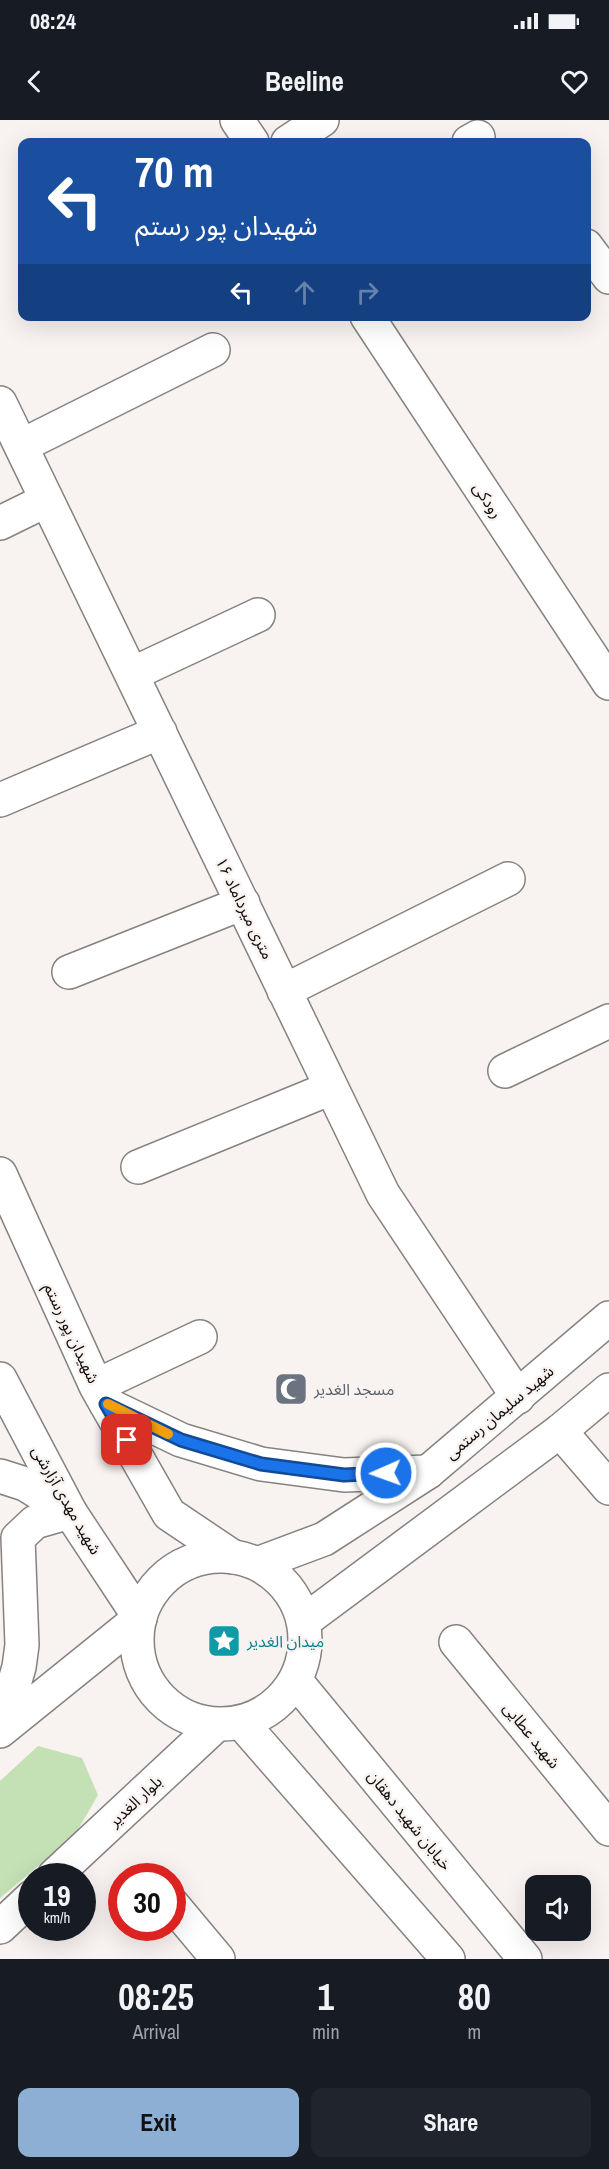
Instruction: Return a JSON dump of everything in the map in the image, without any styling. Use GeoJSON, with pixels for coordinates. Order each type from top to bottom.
{"type":"FeatureCollection","features":[{"type":"Feature","properties":{"kind":"street"},"geometry":{"type":"LineString","coordinates":[[237,120],[249,138]]}},
{"type":"Feature","properties":{"kind":"street"},"geometry":{"type":"LineString","coordinates":[[294,138],[322,120]]}},
{"type":"Feature","properties":{"kind":"street"},"geometry":{"type":"LineString","coordinates":[[591,253],[609,278]]}},
{"type":"Feature","properties":{"kind":"street","name":"رودکی"},"geometry":{"type":"LineString","coordinates":[[375,321],[609,682]]}},
{"type":"Feature","properties":{"kind":"street"},"geometry":{"type":"LineString","coordinates":[[21,446],[213,350]]}},
{"type":"Feature","properties":{"kind":"street","name":"۱۶ متری میرداماد"},"geometry":{"type":"LineString","coordinates":[[0,403],[383,1194],[518,1397]]}},
{"type":"Feature","properties":{"kind":"street"},"geometry":{"type":"LineString","coordinates":[[0,523],[47,500]]}},
{"type":"Feature","properties":{"kind":"street"},"geometry":{"type":"LineString","coordinates":[[132,674],[258,615]]}},
{"type":"Feature","properties":{"kind":"street"},"geometry":{"type":"LineString","coordinates":[[0,800],[160,732]]}},
{"type":"Feature","properties":{"kind":"street"},"geometry":{"type":"LineString","coordinates":[[284,991],[508,879]]}},
{"type":"Feature","properties":{"kind":"street"},"geometry":{"type":"LineString","coordinates":[[69,972],[243,903]]}},
{"type":"Feature","properties":{"kind":"street"},"geometry":{"type":"LineString","coordinates":[[504,1071],[609,1021]]}},
{"type":"Feature","properties":{"kind":"street"},"geometry":{"type":"LineString","coordinates":[[138,1167],[331,1088]]}},
{"type":"Feature","properties":{"kind":"street","name":"شهیدان پور رستم"},"geometry":{"type":"LineString","coordinates":[[0,1174],[101,1395],[169,1515],[245,1560]]}},
{"type":"Feature","properties":{"kind":"street","name":"شهید سلیمان رستمی"},"geometry":{"type":"LineString","coordinates":[[245,1560],[324,1539],[428,1472],[609,1318]]}},
{"type":"Feature","properties":{"kind":"street"},"geometry":{"type":"LineString","coordinates":[[101,1395],[200,1337]]}},
{"type":"Feature","properties":{"kind":"street","name":"شهید مهدی آزارشی"},"geometry":{"type":"LineString","coordinates":[[0,1379],[70,1512],[140,1618]]}},
{"type":"Feature","properties":{"kind":"street"},"geometry":{"type":"LineString","coordinates":[[303,1622],[560,1431],[609,1390]]}},
{"type":"Feature","properties":{"kind":"street"},"geometry":{"type":"LineString","coordinates":[[101,1395],[181,1440],[261,1464],[344,1475],[428,1472]]}},
{"type":"Feature","properties":{"kind":"street"},"geometry":{"type":"LineString","coordinates":[[560,1431],[609,1488]]}},
{"type":"Feature","properties":{"kind":"street"},"geometry":{"type":"LineString","coordinates":[[0,1476],[25,1484],[70,1512]]}},
{"type":"Feature","properties":{"kind":"street"},"geometry":{"type":"LineString","coordinates":[[0,1731],[9,1664],[22,1645],[9,1540],[35,1522],[70,1512]]}},
{"type":"Feature","properties":{"kind":"street"},"geometry":{"type":"LineString","coordinates":[[0,1731],[140,1618],[162,1580],[177,1568],[195,1560],[214,1556],[245,1560],[278,1578],[294,1598],[303,1622],[305,1647],[295,1680],[281,1699],[263,1713],[228,1723],[191,1719],[170,1707],[152,1689],[141,1667],[137,1643],[140,1618]]}},
{"type":"Feature","properties":{"kind":"street","name":"شهید عطایی"},"geometry":{"type":"LineString","coordinates":[[456,1642],[609,1829]]}},
{"type":"Feature","properties":{"kind":"street","name":"خیابان شهید دهقان"},"geometry":{"type":"LineString","coordinates":[[295,1680],[525,1959]]}},
{"type":"Feature","properties":{"kind":"street"},"geometry":{"type":"LineString","coordinates":[[228,1723],[448,1959]]}},
{"type":"Feature","properties":{"kind":"street","name":"بلوار الغدیر"},"geometry":{"type":"LineString","coordinates":[[69,1863],[228,1723]]}},
{"type":"Feature","properties":{"kind":"street"},"geometry":{"type":"LineString","coordinates":[[0,1927],[18,1910]]}},
{"type":"Feature","properties":{"kind":"street"},"geometry":{"type":"LineString","coordinates":[[186,1920],[219,1959]]}},
{"type":"Feature","properties":{"kind":"green space"},"geometry":{"type":"Polygon","coordinates":[[[38,1746],[82,1758],[98,1795],[75,1835],[42,1863],[18,1863],[18,1883],[0,1898],[0,1781],[38,1746]]]}},
{"type":"Feature","properties":{"kind":"slow traffic"},"geometry":{"type":"LineString","coordinates":[[108,1404],[168,1434]]}},
{"type":"Feature","properties":{"kind":"place","name":"مسجد الغدیر"},"geometry":{"type":"Point","coordinates":[291,1389]}},
{"type":"Feature","properties":{"kind":"place","name":"میدان الغدیر"},"geometry":{"type":"Point","coordinates":[224,1641]}},
{"type":"Feature","properties":{"kind":"route"},"geometry":{"type":"LineString","coordinates":[[127,1440],[106,1404],[181,1440],[261,1464],[344,1475],[386,1473]]}}]}
